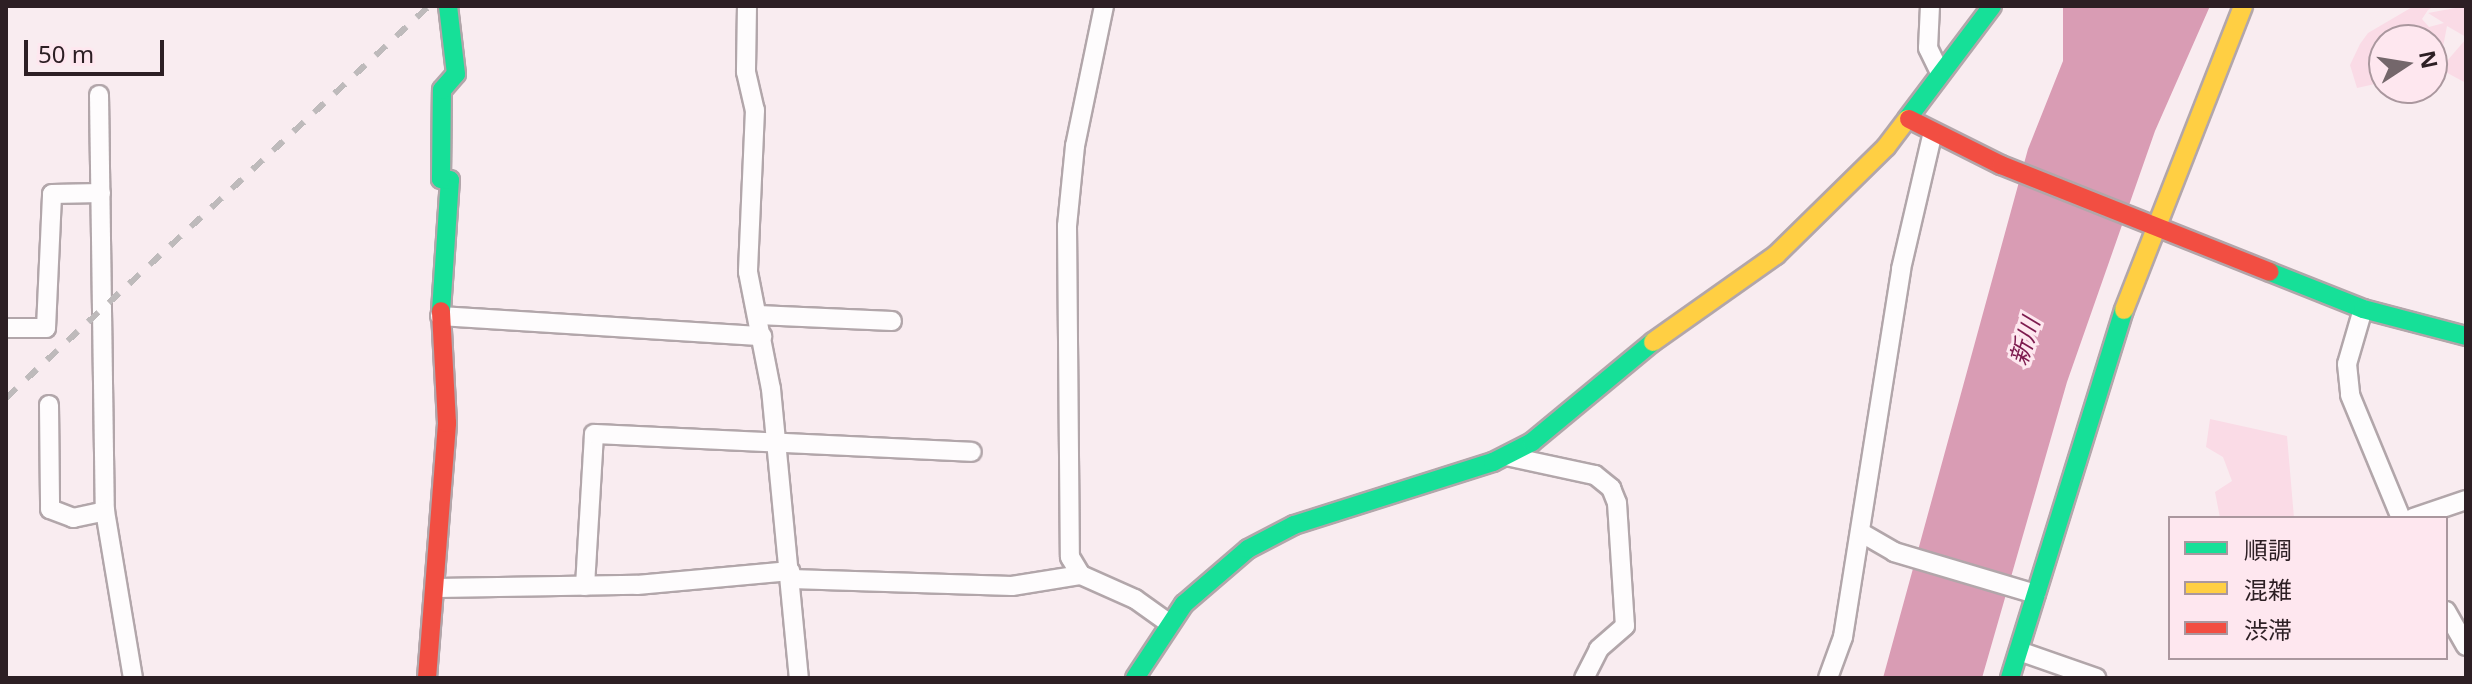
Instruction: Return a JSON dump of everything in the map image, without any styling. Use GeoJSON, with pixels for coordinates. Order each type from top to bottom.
{"type":"FeatureCollection","features":[{"type":"Feature","properties":{"kind":"street"},"geometry":{"type":"LineString","coordinates":[[427,678],[437,588],[447,423],[440,316],[450,180],[441,179],[442,90],[456,74],[448,6]]}},
{"type":"Feature","properties":{"kind":"street"},"geometry":{"type":"LineString","coordinates":[[747,6],[746,72],[755,110],[748,272],[762,336],[776,445],[799,678]]}},
{"type":"Feature","properties":{"kind":"street"},"geometry":{"type":"LineString","coordinates":[[1081,575],[1070,557],[1067,226],[1075,146],[1104,6]]}},
{"type":"Feature","properties":{"kind":"street"},"geometry":{"type":"LineString","coordinates":[[1930,6],[1928,48],[1939,71]]}},
{"type":"Feature","properties":{"kind":"street"},"geometry":{"type":"LineString","coordinates":[[1135,678],[1170,624],[1211,575],[1294,525],[1506,456],[1568,417],[1655,341],[1776,255],[1909,119],[1939,71],[1992,6]]}},
{"type":"Feature","properties":{"kind":"street"},"geometry":{"type":"LineString","coordinates":[[2010,678],[2031,592],[2150,225],[2243,6]]}},
{"type":"Feature","properties":{"kind":"street"},"geometry":{"type":"LineString","coordinates":[[99,95],[105,511],[133,678]]}},
{"type":"Feature","properties":{"kind":"street"},"geometry":{"type":"LineString","coordinates":[[1909,119],[2001,165],[2363,309],[2466,336]]}},
{"type":"Feature","properties":{"kind":"street"},"geometry":{"type":"LineString","coordinates":[[1828,678],[1843,637],[1901,269],[1933,132]]}},
{"type":"Feature","properties":{"kind":"street"},"geometry":{"type":"LineString","coordinates":[[6,328],[46,328],[52,194],[101,193]]}},
{"type":"Feature","properties":{"kind":"street"},"geometry":{"type":"LineString","coordinates":[[2363,309],[2347,364],[2350,395],[2400,516]]}},
{"type":"Feature","properties":{"kind":"street"},"geometry":{"type":"LineString","coordinates":[[758,315],[892,321]]}},
{"type":"Feature","properties":{"kind":"street"},"geometry":{"type":"LineString","coordinates":[[440,316],[762,336]]}},
{"type":"Feature","properties":{"kind":"street"},"geometry":{"type":"LineString","coordinates":[[49,405],[50,509],[73,518],[105,511]]}},
{"type":"Feature","properties":{"kind":"street"},"geometry":{"type":"LineString","coordinates":[[585,586],[594,434],[972,452]]}},
{"type":"Feature","properties":{"kind":"street"},"geometry":{"type":"LineString","coordinates":[[1506,456],[1595,475],[1611,488],[1617,503],[1625,626],[1599,649],[1584,678]]}},
{"type":"Feature","properties":{"kind":"street"},"geometry":{"type":"LineString","coordinates":[[2419,516],[2466,500]]}},
{"type":"Feature","properties":{"kind":"street"},"geometry":{"type":"LineString","coordinates":[[1860,532],[1894,552],[2031,592]]}},
{"type":"Feature","properties":{"kind":"street"},"geometry":{"type":"LineString","coordinates":[[437,588],[585,586],[791,575],[1012,586],[1081,575],[1135,599],[1170,624]]}},
{"type":"Feature","properties":{"kind":"street"},"geometry":{"type":"LineString","coordinates":[[2448,614],[2466,646]]}},
{"type":"Feature","properties":{"kind":"street"},"geometry":{"type":"LineString","coordinates":[[2019,651],[2096,678]]}},
{"type":"Feature","properties":{"kind":"shaded area"},"geometry":{"type":"Polygon","coordinates":[[[2414,6],[2434,6],[2422,19],[2426,24],[2383,24],[2414,6]]]}},
{"type":"Feature","properties":{"kind":"shaded area"},"geometry":{"type":"Polygon","coordinates":[[[2466,6],[2466,37],[2448,24],[2440,24],[2444,23],[2428,13],[2466,6]]]}},
{"type":"Feature","properties":{"kind":"shaded area"},"geometry":{"type":"Polygon","coordinates":[[[2368,33],[2368,86],[2357,88],[2350,65],[2368,33]]]}},
{"type":"Feature","properties":{"kind":"shaded area"},"geometry":{"type":"Polygon","coordinates":[[[2466,39],[2466,83],[2448,73],[2448,60],[2466,39]]]}},
{"type":"Feature","properties":{"kind":"shaded area"},"geometry":{"type":"Polygon","coordinates":[[[2210,419],[2287,436],[2294,516],[2220,516],[2215,492],[2232,481],[2223,457],[2206,447],[2210,419]]]}},
{"type":"Feature","properties":{"kind":"water","name":"新川"},"geometry":{"type":"Polygon","coordinates":[[[2063,6],[2210,6],[2155,131],[2067,382],[1982,678],[1883,678],[2028,149],[2063,61],[2063,6]]]}},
{"type":"Feature","properties":{"kind":"railway"},"geometry":{"type":"LineString","coordinates":[[6,398],[429,6]]}},
{"type":"Feature","properties":{"kind":"traffic: fast"},"geometry":{"type":"LineString","coordinates":[[441,311],[450,180],[441,179],[442,90],[456,74],[448,6]]}},
{"type":"Feature","properties":{"kind":"traffic: fast"},"geometry":{"type":"LineString","coordinates":[[1907,119],[1992,6]]}},
{"type":"Feature","properties":{"kind":"traffic: fast"},"geometry":{"type":"LineString","coordinates":[[2270,272],[2363,309],[2466,336]]}},
{"type":"Feature","properties":{"kind":"traffic: fast"},"geometry":{"type":"LineString","coordinates":[[2010,678],[2124,310]]}},
{"type":"Feature","properties":{"kind":"traffic: fast"},"geometry":{"type":"LineString","coordinates":[[1135,678],[1184,604],[1248,549],[1294,525],[1493,462],[1532,442],[1653,342]]}},
{"type":"Feature","properties":{"kind":"traffic: slow"},"geometry":{"type":"LineString","coordinates":[[2124,310],[2243,6]]}},
{"type":"Feature","properties":{"kind":"traffic: slow"},"geometry":{"type":"LineString","coordinates":[[1653,342],[1776,255],[1886,147],[1907,119]]}},
{"type":"Feature","properties":{"kind":"traffic: jam"},"geometry":{"type":"LineString","coordinates":[[1909,119],[2001,165],[2270,272]]}},
{"type":"Feature","properties":{"kind":"traffic: jam"},"geometry":{"type":"LineString","coordinates":[[427,678],[447,423],[441,311]]}}]}
